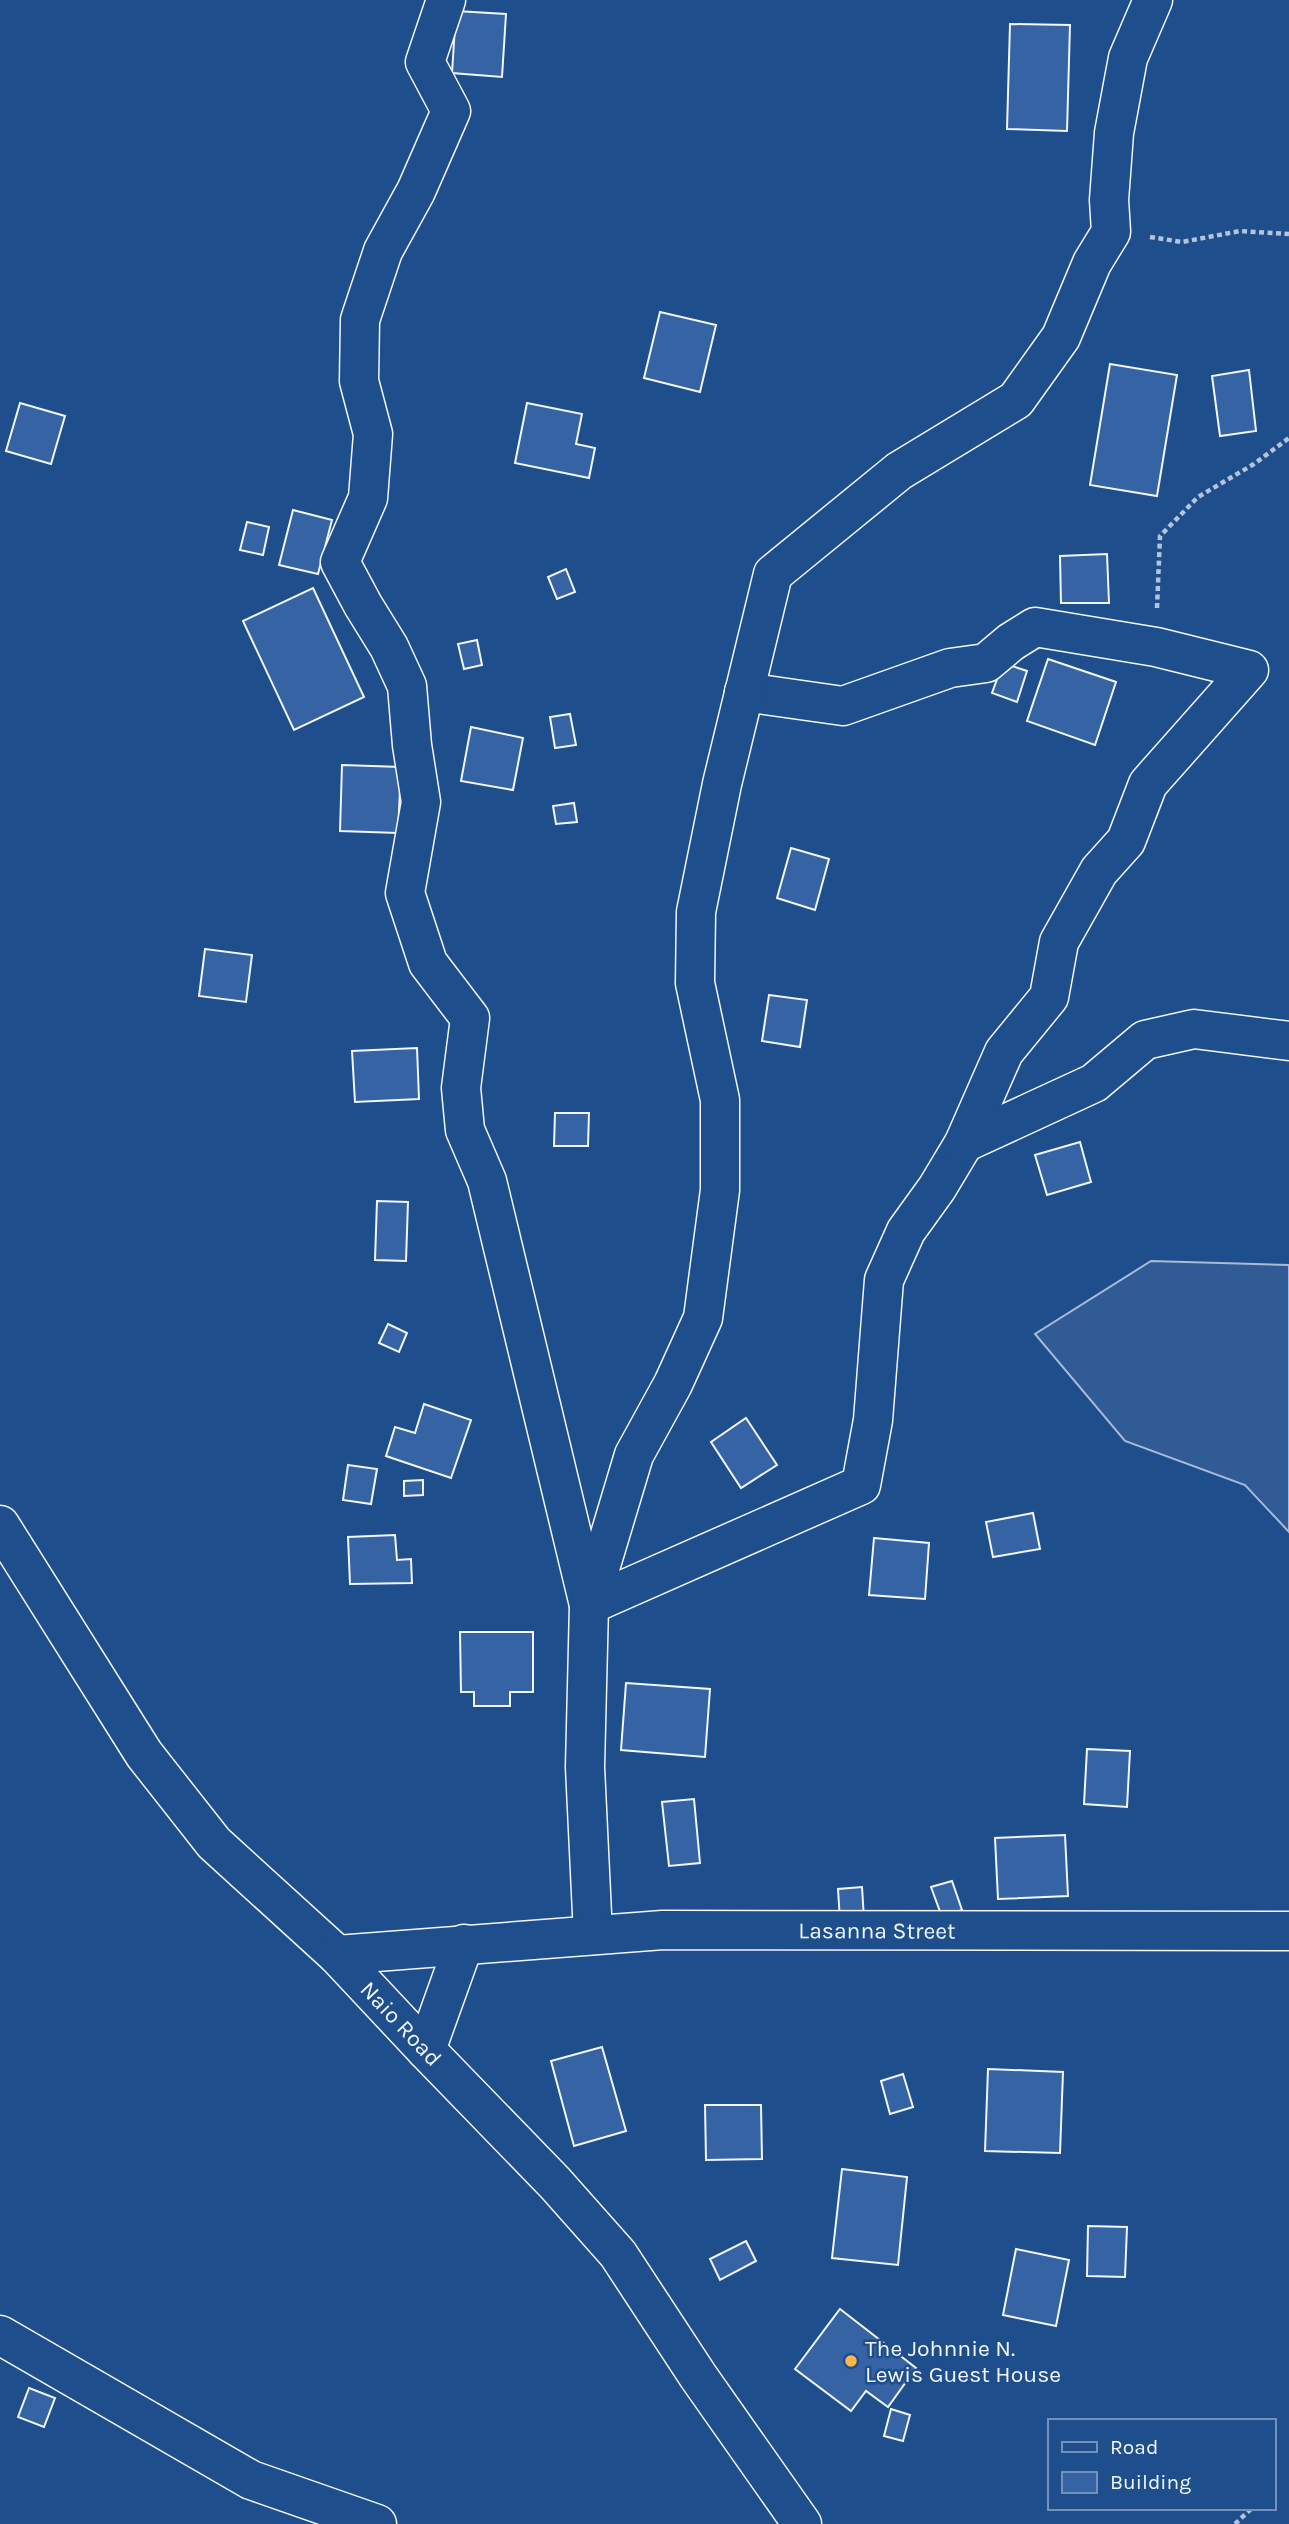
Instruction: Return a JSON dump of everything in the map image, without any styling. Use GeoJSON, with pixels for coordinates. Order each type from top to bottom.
{"type":"FeatureCollection","features":[{"type":"Feature","properties":{"kind":"street"},"geometry":{"type":"LineString","coordinates":[[446,0],[425,62],[451,111],[416,191],[383,251],[360,320],[359,381],[373,434],[368,498],[340,562],[389,647],[407,686],[412,745],[421,802],[405,893],[428,963],[470,1017],[461,1088],[465,1130],[487,1181],[589,1605],[585,1767],[593,1935]]}},
{"type":"Feature","properties":{"kind":"street"},"geometry":{"type":"LineString","coordinates":[[589,1605],[634,1455],[673,1384],[703,1318],[720,1190],[720,1100],[695,983],[696,912],[722,784],[773,574],[899,471],[1016,400],[1061,337],[1092,263],[1111,232],[1108,200],[1114,132],[1128,58],[1153,0]]}},
{"type":"Feature","properties":{"kind":"street"},"geometry":{"type":"LineString","coordinates":[[589,1605],[861,1485],[873,1420],[884,1280],[906,1231],[937,1188],[964,1143],[1004,1052],[1049,997],[1059,942],[1099,871],[1126,841],[1148,784],[1250,670],[1156,647],[1035,627],[1011,642],[986,663],[950,668],[843,706],[744,692]]}},
{"type":"Feature","properties":{"kind":"street"},"geometry":{"type":"LineString","coordinates":[[964,1143],[1094,1083],[1145,1040],[1194,1030],[1289,1041]]}},
{"type":"Feature","properties":{"kind":"street","name":"Naio Road"},"geometry":{"type":"LineString","coordinates":[[0,1525],[144,1754],[214,1843],[337,1955],[555,2183],[618,2254],[698,2376],[802,2524]]}},
{"type":"Feature","properties":{"kind":"street","name":"Lasanna Street"},"geometry":{"type":"LineString","coordinates":[[337,1955],[663,1930],[1289,1931]]}},
{"type":"Feature","properties":{"kind":"street"},"geometry":{"type":"LineString","coordinates":[[426,2050],[464,1944]]}},
{"type":"Feature","properties":{"kind":"street"},"geometry":{"type":"LineString","coordinates":[[0,2335],[251,2480],[377,2524]]}},
{"type":"Feature","properties":{"kind":"path"},"geometry":{"type":"LineString","coordinates":[[1111,232],[1182,242],[1240,230],[1289,234]]}},
{"type":"Feature","properties":{"kind":"path"},"geometry":{"type":"LineString","coordinates":[[1156,647],[1160,536],[1198,497],[1254,464],[1289,438]]}},
{"type":"Feature","properties":{"kind":"path"},"geometry":{"type":"LineString","coordinates":[[1235,2524],[1250,2510]]}},
{"type":"Feature","properties":{"kind":"shaded area"},"geometry":{"type":"Polygon","coordinates":[[[1151,1261],[1289,1265],[1289,1532],[1245,1485],[1125,1441],[1035,1334],[1151,1261]]]}},
{"type":"Feature","properties":{"kind":"building"},"geometry":{"type":"Polygon","coordinates":[[[456,11],[506,14],[502,77],[452,73],[456,11]]]}},
{"type":"Feature","properties":{"kind":"building"},"geometry":{"type":"Polygon","coordinates":[[[1010,24],[1070,25],[1067,131],[1007,129],[1010,24]]]}},
{"type":"Feature","properties":{"kind":"building"},"geometry":{"type":"Polygon","coordinates":[[[660,312],[716,325],[700,392],[644,378],[660,312]]]}},
{"type":"Feature","properties":{"kind":"building"},"geometry":{"type":"Polygon","coordinates":[[[1110,364],[1177,375],[1157,496],[1090,485],[1110,364]]]}},
{"type":"Feature","properties":{"kind":"building"},"geometry":{"type":"Polygon","coordinates":[[[1249,370],[1256,431],[1220,436],[1212,376],[1249,370]]]}},
{"type":"Feature","properties":{"kind":"building"},"geometry":{"type":"Polygon","coordinates":[[[20,403],[65,416],[51,464],[6,451],[20,403]]]}},
{"type":"Feature","properties":{"kind":"building"},"geometry":{"type":"Polygon","coordinates":[[[527,403],[582,414],[576,444],[595,448],[589,478],[515,463],[527,403]]]}},
{"type":"Feature","properties":{"kind":"building"},"geometry":{"type":"Polygon","coordinates":[[[293,510],[332,520],[318,574],[279,565],[293,510]]]}},
{"type":"Feature","properties":{"kind":"building"},"geometry":{"type":"Polygon","coordinates":[[[247,522],[269,527],[263,555],[240,550],[247,522]]]}},
{"type":"Feature","properties":{"kind":"building"},"geometry":{"type":"Polygon","coordinates":[[[1107,554],[1109,603],[1061,603],[1060,556],[1107,554]]]}},
{"type":"Feature","properties":{"kind":"building"},"geometry":{"type":"Polygon","coordinates":[[[566,569],[575,592],[557,599],[548,577],[566,569]]]}},
{"type":"Feature","properties":{"kind":"building"},"geometry":{"type":"Polygon","coordinates":[[[313,588],[364,697],[294,730],[243,621],[313,588]]]}},
{"type":"Feature","properties":{"kind":"building"},"geometry":{"type":"Polygon","coordinates":[[[477,640],[482,665],[464,669],[458,644],[477,640]]]}},
{"type":"Feature","properties":{"kind":"building"},"geometry":{"type":"Polygon","coordinates":[[[1048,659],[1116,682],[1095,745],[1027,721],[1048,659]]]}},
{"type":"Feature","properties":{"kind":"building"},"geometry":{"type":"Polygon","coordinates":[[[1003,663],[1027,671],[1017,702],[992,693],[1003,663]]]}},
{"type":"Feature","properties":{"kind":"building"},"geometry":{"type":"Polygon","coordinates":[[[570,714],[576,745],[555,748],[550,717],[570,714]]]}},
{"type":"Feature","properties":{"kind":"building"},"geometry":{"type":"Polygon","coordinates":[[[471,727],[523,738],[513,790],[461,781],[471,727]]]}},
{"type":"Feature","properties":{"kind":"building"},"geometry":{"type":"Polygon","coordinates":[[[342,765],[401,767],[398,833],[340,831],[342,765]]]}},
{"type":"Feature","properties":{"kind":"building"},"geometry":{"type":"Polygon","coordinates":[[[574,803],[577,822],[556,824],[553,806],[574,803]]]}},
{"type":"Feature","properties":{"kind":"building"},"geometry":{"type":"Polygon","coordinates":[[[791,848],[829,859],[815,910],[777,898],[791,848]]]}},
{"type":"Feature","properties":{"kind":"building"},"geometry":{"type":"Polygon","coordinates":[[[205,949],[252,955],[246,1002],[199,996],[205,949]]]}},
{"type":"Feature","properties":{"kind":"building"},"geometry":{"type":"Polygon","coordinates":[[[769,995],[807,1000],[800,1047],[762,1041],[769,995]]]}},
{"type":"Feature","properties":{"kind":"building"},"geometry":{"type":"Polygon","coordinates":[[[417,1048],[419,1099],[355,1102],[352,1051],[417,1048]]]}},
{"type":"Feature","properties":{"kind":"building"},"geometry":{"type":"Polygon","coordinates":[[[555,1113],[589,1113],[588,1146],[554,1146],[555,1113]]]}},
{"type":"Feature","properties":{"kind":"building"},"geometry":{"type":"Polygon","coordinates":[[[1080,1142],[1091,1182],[1047,1195],[1035,1155],[1080,1142]]]}},
{"type":"Feature","properties":{"kind":"building"},"geometry":{"type":"Polygon","coordinates":[[[377,1201],[408,1202],[406,1261],[375,1260],[377,1201]]]}},
{"type":"Feature","properties":{"kind":"building"},"geometry":{"type":"Polygon","coordinates":[[[388,1324],[407,1333],[399,1352],[379,1343],[388,1324]]]}},
{"type":"Feature","properties":{"kind":"building"},"geometry":{"type":"Polygon","coordinates":[[[424,1404],[471,1420],[451,1478],[386,1456],[395,1427],[415,1433],[424,1404]]]}},
{"type":"Feature","properties":{"kind":"building"},"geometry":{"type":"Polygon","coordinates":[[[746,1418],[777,1465],[741,1488],[711,1442],[746,1418]]]}},
{"type":"Feature","properties":{"kind":"building"},"geometry":{"type":"Polygon","coordinates":[[[348,1465],[377,1469],[371,1504],[343,1500],[348,1465]]]}},
{"type":"Feature","properties":{"kind":"building"},"geometry":{"type":"Polygon","coordinates":[[[423,1480],[423,1495],[404,1496],[404,1481],[423,1480]]]}},
{"type":"Feature","properties":{"kind":"building"},"geometry":{"type":"Polygon","coordinates":[[[1033,1513],[1040,1549],[993,1557],[986,1522],[1033,1513]]]}},
{"type":"Feature","properties":{"kind":"building"},"geometry":{"type":"Polygon","coordinates":[[[395,1535],[397,1560],[411,1559],[412,1583],[350,1584],[348,1537],[395,1535]]]}},
{"type":"Feature","properties":{"kind":"building"},"geometry":{"type":"Polygon","coordinates":[[[874,1538],[929,1543],[925,1599],[869,1595],[874,1538]]]}},
{"type":"Feature","properties":{"kind":"building"},"geometry":{"type":"Polygon","coordinates":[[[460,1632],[533,1632],[533,1692],[510,1692],[510,1706],[474,1706],[474,1692],[461,1692],[460,1632]]]}},
{"type":"Feature","properties":{"kind":"building"},"geometry":{"type":"Polygon","coordinates":[[[626,1683],[710,1689],[705,1757],[621,1750],[626,1683]]]}},
{"type":"Feature","properties":{"kind":"building"},"geometry":{"type":"Polygon","coordinates":[[[1087,1749],[1130,1751],[1127,1807],[1084,1804],[1087,1749]]]}},
{"type":"Feature","properties":{"kind":"building"},"geometry":{"type":"Polygon","coordinates":[[[694,1799],[700,1863],[669,1866],[662,1802],[694,1799]]]}},
{"type":"Feature","properties":{"kind":"building"},"geometry":{"type":"Polygon","coordinates":[[[1065,1835],[1068,1896],[998,1899],[995,1838],[1065,1835]]]}},
{"type":"Feature","properties":{"kind":"building"},"geometry":{"type":"Polygon","coordinates":[[[952,1881],[962,1910],[942,1917],[931,1887],[952,1881]]]}},
{"type":"Feature","properties":{"kind":"building"},"geometry":{"type":"Polygon","coordinates":[[[862,1887],[864,1919],[840,1921],[838,1889],[862,1887]]]}},
{"type":"Feature","properties":{"kind":"building"},"geometry":{"type":"Polygon","coordinates":[[[602,2047],[626,2131],[574,2146],[551,2061],[602,2047]]]}},
{"type":"Feature","properties":{"kind":"building"},"geometry":{"type":"Polygon","coordinates":[[[988,2069],[1063,2072],[1060,2153],[985,2151],[988,2069]]]}},
{"type":"Feature","properties":{"kind":"building"},"geometry":{"type":"Polygon","coordinates":[[[903,2074],[913,2107],[890,2114],[881,2081],[903,2074]]]}},
{"type":"Feature","properties":{"kind":"building"},"geometry":{"type":"Polygon","coordinates":[[[705,2105],[761,2105],[762,2159],[706,2160],[705,2105]]]}},
{"type":"Feature","properties":{"kind":"building"},"geometry":{"type":"Polygon","coordinates":[[[842,2169],[907,2177],[898,2265],[832,2258],[842,2169]]]}},
{"type":"Feature","properties":{"kind":"building"},"geometry":{"type":"Polygon","coordinates":[[[1088,2226],[1127,2227],[1125,2277],[1087,2276],[1088,2226]]]}},
{"type":"Feature","properties":{"kind":"building"},"geometry":{"type":"Polygon","coordinates":[[[746,2241],[756,2261],[720,2280],[710,2259],[746,2241]]]}},
{"type":"Feature","properties":{"kind":"building"},"geometry":{"type":"Polygon","coordinates":[[[1016,2249],[1069,2260],[1056,2326],[1003,2315],[1016,2249]]]}},
{"type":"Feature","properties":{"kind":"building"},"geometry":{"type":"Polygon","coordinates":[[[840,2309],[916,2368],[888,2407],[866,2391],[851,2411],[795,2369],[840,2309]]]}},
{"type":"Feature","properties":{"kind":"building"},"geometry":{"type":"Polygon","coordinates":[[[29,2388],[55,2398],[44,2427],[18,2417],[29,2388]]]}},
{"type":"Feature","properties":{"kind":"building"},"geometry":{"type":"Polygon","coordinates":[[[891,2409],[910,2415],[903,2441],[884,2436],[891,2409]]]}},
{"type":"Feature","properties":{"kind":"place","name":"The Johnnie N. Lewis Guest House"},"geometry":{"type":"Point","coordinates":[851,2361]}}]}
